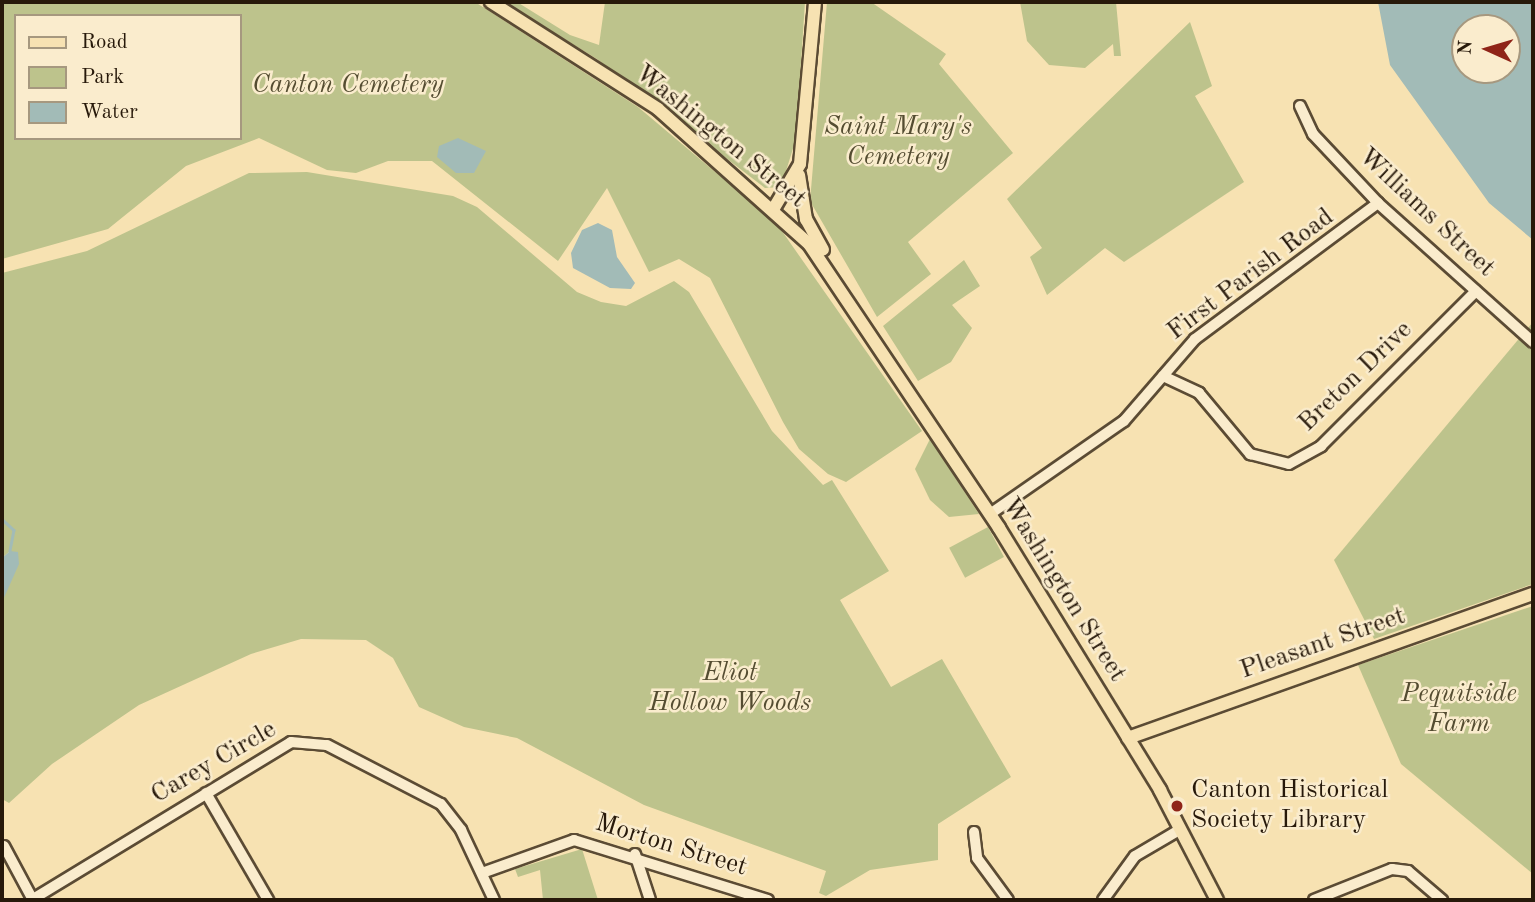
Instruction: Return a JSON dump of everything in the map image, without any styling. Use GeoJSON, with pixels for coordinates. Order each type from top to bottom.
{"type":"FeatureCollection","features":[{"type":"Feature","properties":{"kind":"main road","name":"Washington Street"},"geometry":{"type":"LineString","coordinates":[[491,2],[658,109],[778,212],[858,312]]}},
{"type":"Feature","properties":{"kind":"main road","name":"Washington Street"},"geometry":{"type":"LineString","coordinates":[[815,2],[799,184],[806,219],[858,312],[990,514],[1128,738],[1181,829],[1217,900]]}},
{"type":"Feature","properties":{"kind":"main road"},"geometry":{"type":"LineString","coordinates":[[778,212],[800,164]]}},
{"type":"Feature","properties":{"kind":"main road"},"geometry":{"type":"LineString","coordinates":[[778,212],[799,184]]}},
{"type":"Feature","properties":{"kind":"main road","name":"Pleasant Street"},"geometry":{"type":"LineString","coordinates":[[1128,738],[1533,594]]}},
{"type":"Feature","properties":{"kind":"street","name":"Williams Street"},"geometry":{"type":"LineString","coordinates":[[1300,106],[1312,134],[1378,204],[1533,342]]}},
{"type":"Feature","properties":{"kind":"street","name":"First Parish Road"},"geometry":{"type":"LineString","coordinates":[[990,514],[1124,421],[1195,340],[1378,204]]}},
{"type":"Feature","properties":{"kind":"street","name":"Breton Drive"},"geometry":{"type":"LineString","coordinates":[[1163,376],[1199,393],[1250,454],[1289,464],[1321,446],[1476,290]]}},
{"type":"Feature","properties":{"kind":"street","name":"Carey Circle"},"geometry":{"type":"LineString","coordinates":[[33,900],[291,742],[327,746],[441,804],[482,873],[494,900]]}},
{"type":"Feature","properties":{"kind":"street"},"geometry":{"type":"LineString","coordinates":[[206,793],[268,900]]}},
{"type":"Feature","properties":{"kind":"street"},"geometry":{"type":"LineString","coordinates":[[1103,900],[1135,856],[1181,829]]}},
{"type":"Feature","properties":{"kind":"street"},"geometry":{"type":"LineString","coordinates":[[974,832],[977,858],[1008,900]]}},
{"type":"Feature","properties":{"kind":"street","name":"Morton Street"},"geometry":{"type":"LineString","coordinates":[[482,873],[574,840],[635,854],[768,900]]}},
{"type":"Feature","properties":{"kind":"street"},"geometry":{"type":"LineString","coordinates":[[4,846],[33,900]]}},
{"type":"Feature","properties":{"kind":"street"},"geometry":{"type":"LineString","coordinates":[[635,854],[650,900]]}},
{"type":"Feature","properties":{"kind":"street"},"geometry":{"type":"LineString","coordinates":[[1314,900],[1392,869],[1408,871],[1443,900]]}},
{"type":"Feature","properties":{"kind":"green space","name":"Canton Cemetery"},"geometry":{"type":"Polygon","coordinates":[[[2,2],[475,2],[638,107],[777,224],[922,431],[846,482],[828,474],[799,449],[710,278],[679,259],[649,272],[607,188],[558,261],[432,161],[388,161],[356,173],[327,170],[259,138],[186,166],[108,229],[2,259],[2,2]]]}},
{"type":"Feature","properties":{"kind":"green space"},"geometry":{"type":"Polygon","coordinates":[[[504,2],[517,2],[570,35],[599,45],[605,2],[805,2],[796,139],[781,187],[765,188],[597,59],[504,2]]]}},
{"type":"Feature","properties":{"kind":"green space","name":"Saint Mary's Cemetery"},"geometry":{"type":"Polygon","coordinates":[[[827,2],[871,2],[946,54],[939,64],[1013,153],[908,242],[931,274],[877,317],[810,201],[827,2]]]}},
{"type":"Feature","properties":{"kind":"green space"},"geometry":{"type":"Polygon","coordinates":[[[1020,2],[1116,2],[1121,56],[1114,56],[1113,44],[1085,68],[1049,65],[1027,41],[1020,2]]]}},
{"type":"Feature","properties":{"kind":"green space"},"geometry":{"type":"Polygon","coordinates":[[[1190,22],[1212,86],[1195,96],[1244,182],[1124,262],[1105,248],[1047,295],[1030,257],[1042,248],[1007,199],[1190,22]]]}},
{"type":"Feature","properties":{"kind":"green space","name":"Eliot Hollow Woods"},"geometry":{"type":"Polygon","coordinates":[[[307,172],[453,196],[477,207],[577,292],[601,302],[626,306],[674,281],[689,292],[772,431],[823,485],[832,480],[889,571],[840,600],[891,687],[942,659],[1011,777],[938,824],[938,860],[870,870],[826,896],[819,893],[826,871],[644,805],[517,738],[464,727],[419,707],[393,658],[366,640],[301,639],[251,654],[139,705],[52,764],[9,803],[2,799],[2,599],[10,551],[2,558],[2,273],[87,251],[249,173],[307,172]]]}},
{"type":"Feature","properties":{"kind":"green space"},"geometry":{"type":"Polygon","coordinates":[[[964,260],[980,286],[952,305],[972,328],[951,362],[918,381],[883,326],[964,260]]]}},
{"type":"Feature","properties":{"kind":"green space"},"geometry":{"type":"Polygon","coordinates":[[[1533,322],[1533,584],[1374,639],[1334,560],[1533,322]]]}},
{"type":"Feature","properties":{"kind":"green space"},"geometry":{"type":"Polygon","coordinates":[[[930,439],[979,514],[949,517],[930,500],[915,469],[930,439]]]}},
{"type":"Feature","properties":{"kind":"green space"},"geometry":{"type":"Polygon","coordinates":[[[988,527],[1004,557],[965,578],[949,548],[988,527]]]}},
{"type":"Feature","properties":{"kind":"green space","name":"Pequitside Farm"},"geometry":{"type":"Polygon","coordinates":[[[1533,606],[1533,874],[1401,764],[1358,665],[1533,606]]]}},
{"type":"Feature","properties":{"kind":"green space"},"geometry":{"type":"Polygon","coordinates":[[[582,849],[598,900],[543,900],[540,870],[518,877],[515,869],[582,849]]]}},
{"type":"Feature","properties":{"kind":"water"},"geometry":{"type":"Polygon","coordinates":[[[1378,2],[1533,2],[1533,240],[1489,203],[1390,65],[1378,2]]]}},
{"type":"Feature","properties":{"kind":"water"},"geometry":{"type":"Polygon","coordinates":[[[458,138],[486,151],[474,173],[456,173],[437,157],[439,146],[458,138]]]}},
{"type":"Feature","properties":{"kind":"water"},"geometry":{"type":"Polygon","coordinates":[[[598,223],[612,230],[617,257],[635,283],[631,289],[610,288],[573,268],[571,253],[582,230],[598,223]]]}},
{"type":"Feature","properties":{"kind":"water"},"geometry":{"type":"Polygon","coordinates":[[[10,551],[18,552],[19,564],[3,600],[2,558],[10,551]]]}},
{"type":"Feature","properties":{"kind":"waterway"},"geometry":{"type":"LineString","coordinates":[[2,519],[14,530],[10,551]]}},
{"type":"Feature","properties":{"kind":"place","name":"Canton Historical Society Library"},"geometry":{"type":"Point","coordinates":[1177,806]}}]}
